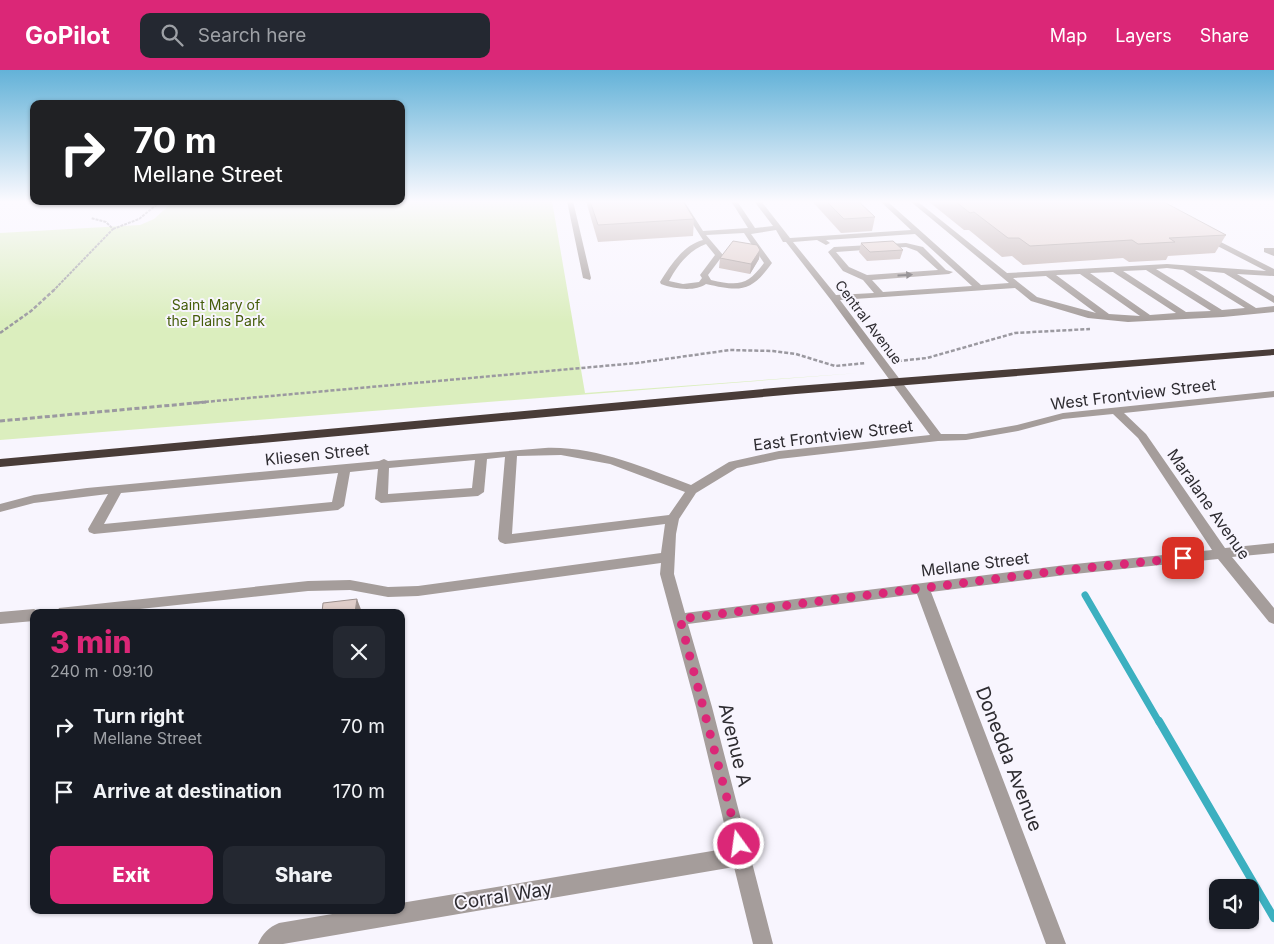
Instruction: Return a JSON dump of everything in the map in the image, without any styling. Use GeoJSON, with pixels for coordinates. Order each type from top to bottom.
{"type":"FeatureCollection","features":[{"type":"Feature","properties":{"kind":"highway"},"geometry":{"type":"LineString","coordinates":[[0,463],[252,442],[897,381],[1274,352]]}},
{"type":"Feature","properties":{"kind":"street"},"geometry":{"type":"LineString","coordinates":[[579,242],[587,278]]}},
{"type":"Feature","properties":{"kind":"street"},"geometry":{"type":"LineString","coordinates":[[704,242],[696,244],[670,272],[664,282],[672,286],[685,287],[702,284],[706,278]]}},
{"type":"Feature","properties":{"kind":"street"},"geometry":{"type":"LineString","coordinates":[[708,242],[719,255],[704,275],[708,282],[726,286],[752,282],[768,263],[766,257],[752,242]]}},
{"type":"Feature","properties":{"kind":"street","name":"Central Avenue"},"geometry":{"type":"LineString","coordinates":[[787,242],[834,298],[938,438]]}},
{"type":"Feature","properties":{"kind":"street"},"geometry":{"type":"LineString","coordinates":[[824,242],[834,249],[906,245],[920,249],[944,272]]}},
{"type":"Feature","properties":{"kind":"street"},"geometry":{"type":"LineString","coordinates":[[928,242],[978,287]]}},
{"type":"Feature","properties":{"kind":"street"},"geometry":{"type":"LineString","coordinates":[[963,242],[1034,300],[1088,316],[1128,319],[1223,314],[1274,309]]}},
{"type":"Feature","properties":{"kind":"street"},"geometry":{"type":"LineString","coordinates":[[1216,242],[1274,273]]}},
{"type":"Feature","properties":{"kind":"street"},"geometry":{"type":"LineString","coordinates":[[834,249],[832,252],[846,269],[866,278],[880,294]]}},
{"type":"Feature","properties":{"kind":"street"},"geometry":{"type":"LineString","coordinates":[[1274,250],[1267,250],[1274,254]]}},
{"type":"Feature","properties":{"kind":"street"},"geometry":{"type":"LineString","coordinates":[[1005,276],[1147,267],[1186,267],[1274,273]]}},
{"type":"Feature","properties":{"kind":"street"},"geometry":{"type":"LineString","coordinates":[[1147,267],[1223,314]]}},
{"type":"Feature","properties":{"kind":"street"},"geometry":{"type":"LineString","coordinates":[[1186,267],[1255,311]]}},
{"type":"Feature","properties":{"kind":"street"},"geometry":{"type":"LineString","coordinates":[[1116,270],[1186,316]]}},
{"type":"Feature","properties":{"kind":"street"},"geometry":{"type":"LineString","coordinates":[[866,278],[960,271]]}},
{"type":"Feature","properties":{"kind":"street"},"geometry":{"type":"LineString","coordinates":[[1227,271],[1274,300]]}},
{"type":"Feature","properties":{"kind":"street"},"geometry":{"type":"LineString","coordinates":[[1083,272],[1149,318]]}},
{"type":"Feature","properties":{"kind":"street"},"geometry":{"type":"LineString","coordinates":[[1049,274],[1107,317]]}},
{"type":"Feature","properties":{"kind":"street"},"geometry":{"type":"LineString","coordinates":[[834,298],[1016,285]]}},
{"type":"Feature","properties":{"kind":"street","name":"West Frontview Street"},"geometry":{"type":"LineString","coordinates":[[938,438],[966,437],[1018,428],[1063,416],[1274,394]]}},
{"type":"Feature","properties":{"kind":"street","name":"Maralane Avenue"},"geometry":{"type":"LineString","coordinates":[[1115,410],[1142,436],[1222,554],[1274,618]]}},
{"type":"Feature","properties":{"kind":"street","name":"East Frontview Street"},"geometry":{"type":"LineString","coordinates":[[667,557],[669,534],[673,519],[692,490],[734,465],[779,455],[938,438]]}},
{"type":"Feature","properties":{"kind":"street","name":"Kliesen Street"},"geometry":{"type":"LineString","coordinates":[[0,508],[34,499],[87,492],[384,463],[511,453],[565,452],[600,459],[692,490]]}},
{"type":"Feature","properties":{"kind":"street"},"geometry":{"type":"LineString","coordinates":[[511,453],[505,539],[673,519]]}},
{"type":"Feature","properties":{"kind":"street"},"geometry":{"type":"LineString","coordinates":[[384,463],[381,499],[478,492],[481,456]]}},
{"type":"Feature","properties":{"kind":"street"},"geometry":{"type":"LineString","coordinates":[[117,490],[94,529],[338,506],[345,467]]}},
{"type":"Feature","properties":{"kind":"street","name":"Mellane Street"},"geometry":{"type":"LineString","coordinates":[[680,619],[1065,570],[1274,548]]}},
{"type":"Feature","properties":{"kind":"street"},"geometry":{"type":"LineString","coordinates":[[92,609],[308,586],[350,585],[388,592],[418,591],[667,557]]}},
{"type":"Feature","properties":{"kind":"street","name":"Avenue A"},"geometry":{"type":"LineString","coordinates":[[667,557],[667,574],[742,856],[763,944]]}},
{"type":"Feature","properties":{"kind":"street","name":"Donedda Avenue"},"geometry":{"type":"LineString","coordinates":[[922,588],[1056,944]]}},
{"type":"Feature","properties":{"kind":"street"},"geometry":{"type":"LineString","coordinates":[[0,618],[30,615]]}},
{"type":"Feature","properties":{"kind":"street","name":"Corral Way"},"geometry":{"type":"LineString","coordinates":[[405,912],[742,856]]}},
{"type":"Feature","properties":{"kind":"street","name":"Corral Way"},"geometry":{"type":"LineString","coordinates":[[268,944],[279,933],[393,914]]}},
{"type":"Feature","properties":{"kind":"path"},"geometry":{"type":"LineString","coordinates":[[0,333],[24,318],[45,301],[102,242]]}},
{"type":"Feature","properties":{"kind":"path"},"geometry":{"type":"LineString","coordinates":[[913,360],[927,358],[1015,333],[1095,329]]}},
{"type":"Feature","properties":{"kind":"path"},"geometry":{"type":"LineString","coordinates":[[0,421],[637,363],[730,350],[773,351],[796,354],[835,366],[856,364]]}},
{"type":"Feature","properties":{"kind":"green space","name":"Saint Mary of the Plains Park"},"geometry":{"type":"Polygon","coordinates":[[[0,242],[559,242],[585,393],[859,373],[0,440],[0,242]]]}},
{"type":"Feature","properties":{"kind":"building"},"geometry":{"type":"Polygon","coordinates":[[[732,242],[757,245],[760,250],[751,264],[720,258],[732,242]]]}},
{"type":"Feature","properties":{"kind":"building"},"geometry":{"type":"Polygon","coordinates":[[[894,242],[903,250],[870,252],[861,243],[894,242]]]}},
{"type":"Feature","properties":{"kind":"building"},"geometry":{"type":"Polygon","coordinates":[[[1024,242],[1102,242],[1030,246],[1024,242]]]}},
{"type":"Feature","properties":{"kind":"building"},"geometry":{"type":"Polygon","coordinates":[[[1135,242],[1175,242],[1138,244],[1135,242]]]}},
{"type":"Feature","properties":{"kind":"building"},"geometry":{"type":"Polygon","coordinates":[[[357,599],[355,609],[322,609],[323,603],[357,599]]]}},
{"type":"Feature","properties":{"kind":"waterway"},"geometry":{"type":"LineString","coordinates":[[1085,595],[1159,722]]}},
{"type":"Feature","properties":{"kind":"waterway"},"geometry":{"type":"LineString","coordinates":[[1159,721],[1274,918]]}},
{"type":"Feature","properties":{"kind":"route"},"geometry":{"type":"LineString","coordinates":[[739,844],[680,619],[1065,570],[1183,558]]}}]}
